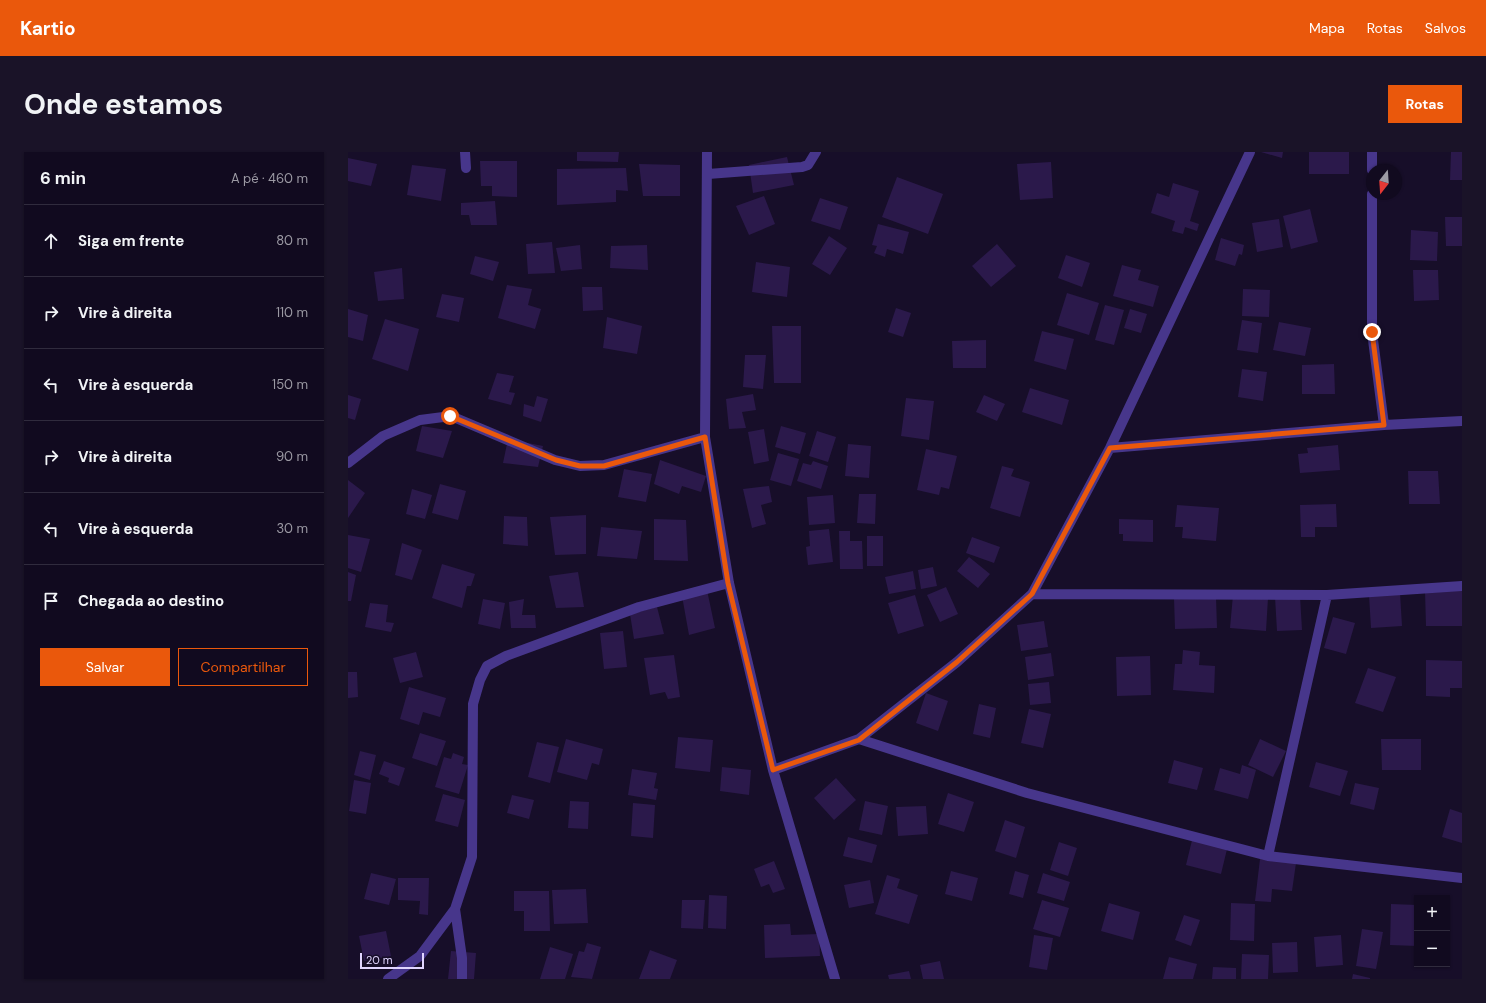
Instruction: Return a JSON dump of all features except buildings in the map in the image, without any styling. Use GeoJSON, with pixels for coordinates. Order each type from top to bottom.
{"type":"FeatureCollection","features":[{"type":"Feature","properties":{"kind":"street"},"geometry":{"type":"LineString","coordinates":[[465,152],[466,168]]}},
{"type":"Feature","properties":{"kind":"street"},"geometry":{"type":"LineString","coordinates":[[707,152],[705,437],[728,583],[773,770],[835,979]]}},
{"type":"Feature","properties":{"kind":"street"},"geometry":{"type":"LineString","coordinates":[[708,174],[802,167],[808,165],[816,152]]}},
{"type":"Feature","properties":{"kind":"street"},"geometry":{"type":"LineString","coordinates":[[773,770],[859,740],[957,662],[1032,594],[1110,448],[1250,152]]}},
{"type":"Feature","properties":{"kind":"street"},"geometry":{"type":"LineString","coordinates":[[1372,152],[1372,164]]}},
{"type":"Feature","properties":{"kind":"street"},"geometry":{"type":"LineString","coordinates":[[1372,200],[1372,332],[1384,425]]}},
{"type":"Feature","properties":{"kind":"street"},"geometry":{"type":"LineString","coordinates":[[348,463],[383,436],[420,420],[450,416],[556,460],[580,466],[604,466],[705,437]]}},
{"type":"Feature","properties":{"kind":"street"},"geometry":{"type":"LineString","coordinates":[[1110,448],[1384,425],[1462,421]]}},
{"type":"Feature","properties":{"kind":"street"},"geometry":{"type":"LineString","coordinates":[[388,979],[420,956],[456,909],[472,857],[473,704],[480,680],[487,666],[506,656],[639,607],[728,583]]}},
{"type":"Feature","properties":{"kind":"street"},"geometry":{"type":"LineString","coordinates":[[1032,594],[1327,595],[1462,586]]}},
{"type":"Feature","properties":{"kind":"street"},"geometry":{"type":"LineString","coordinates":[[1268,856],[1327,595]]}},
{"type":"Feature","properties":{"kind":"street"},"geometry":{"type":"LineString","coordinates":[[859,740],[1027,793],[1268,856],[1462,878]]}},
{"type":"Feature","properties":{"kind":"street"},"geometry":{"type":"LineString","coordinates":[[456,909],[462,958],[462,979]]}},
{"type":"Feature","properties":{"kind":"route"},"geometry":{"type":"LineString","coordinates":[[450,416],[556,460],[580,466],[604,466],[705,437],[728,583],[773,770],[859,740],[957,662],[1032,594],[1110,448],[1384,425],[1372,332]]}}]}
